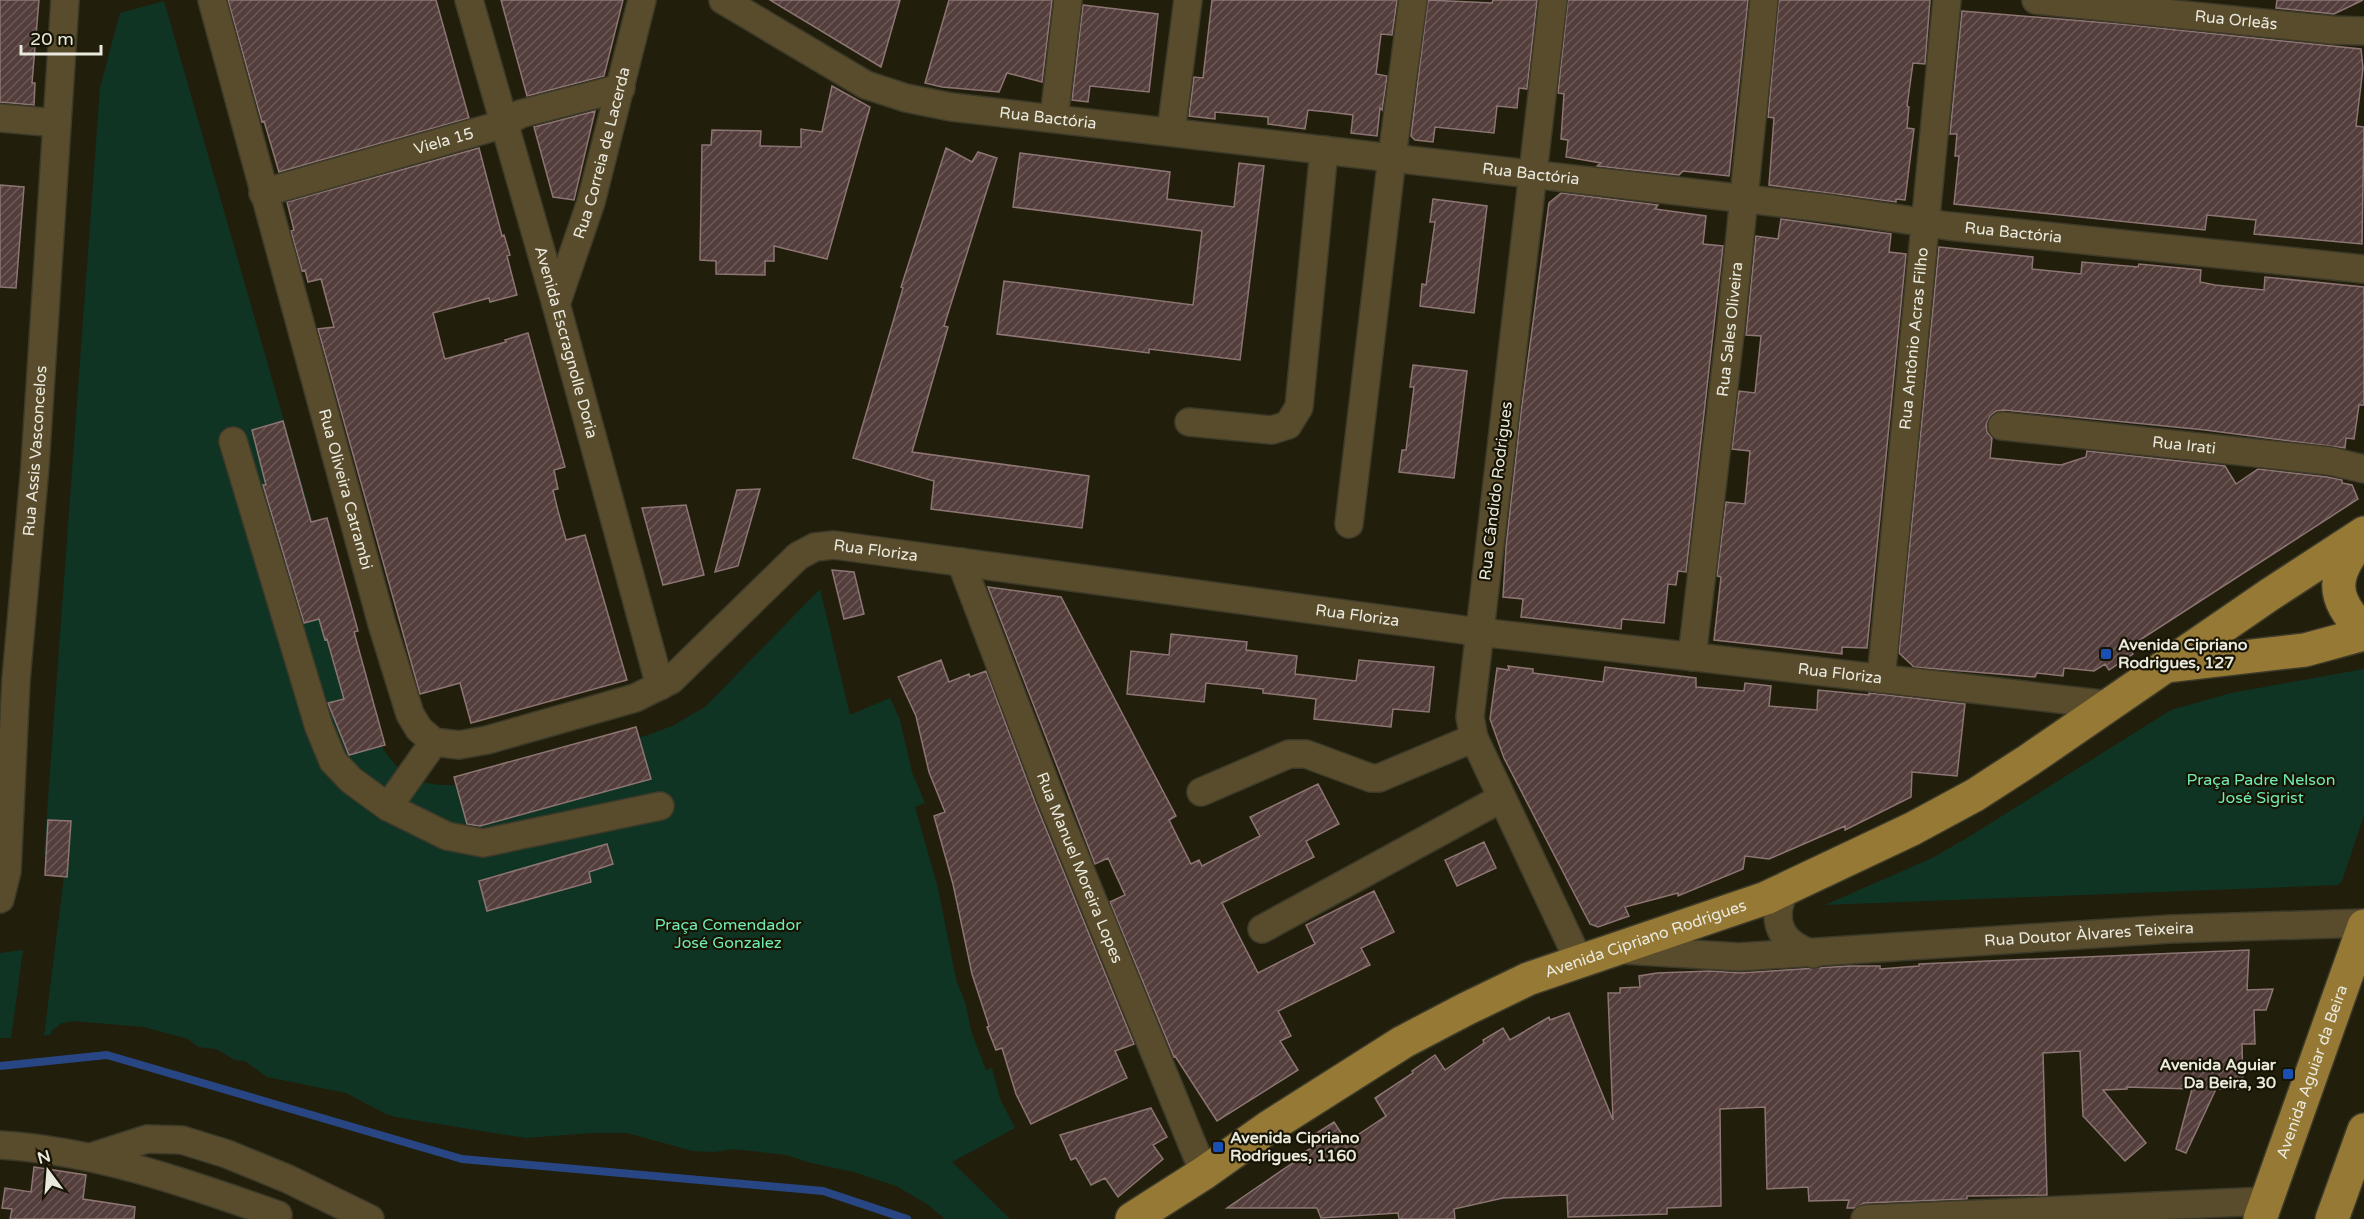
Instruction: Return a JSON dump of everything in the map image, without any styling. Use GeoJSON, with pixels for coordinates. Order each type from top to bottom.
{"type":"FeatureCollection","features":[{"type":"Feature","properties":{"kind":"main road"},"geometry":{"type":"LineString","coordinates":[[2364,535],[2341,572],[2338,589],[2341,604],[2364,633]]}},
{"type":"Feature","properties":{"kind":"main road","name":"Avenida Cipriano Rodrigues"},"geometry":{"type":"LineString","coordinates":[[1132,1219],[1204,1173],[1269,1127],[1403,1042],[1528,979],[1766,898],[1912,829],[1975,795],[2164,666],[2364,535]]}},
{"type":"Feature","properties":{"kind":"main road","name":"Avenida Cipriano Rodrigues"},"geometry":{"type":"LineString","coordinates":[[2164,666],[2305,650],[2364,633]]}},
{"type":"Feature","properties":{"kind":"main road","name":"Avenida Aguiar da Beira"},"geometry":{"type":"LineString","coordinates":[[2263,1210],[2364,924]]}},
{"type":"Feature","properties":{"kind":"main road"},"geometry":{"type":"LineString","coordinates":[[2332,1219],[2364,1131]]}},
{"type":"Feature","properties":{"kind":"street","name":"Rua Assis Vasconcelos"},"geometry":{"type":"LineString","coordinates":[[0,899],[7,871],[6,799],[16,680],[11,604],[35,466],[65,0]]}},
{"type":"Feature","properties":{"kind":"street","name":"Rua Oliveira Catrambi"},"geometry":{"type":"LineString","coordinates":[[212,0],[382,624],[406,703],[419,729],[434,742]]}},
{"type":"Feature","properties":{"kind":"street","name":"Avenida Escragnolle Doria"},"geometry":{"type":"LineString","coordinates":[[469,0],[556,304],[660,686]]}},
{"type":"Feature","properties":{"kind":"street","name":"Rua Correia de Lacerda"},"geometry":{"type":"LineString","coordinates":[[556,304],[591,202],[642,0]]}},
{"type":"Feature","properties":{"kind":"street","name":"Rua Bactória"},"geometry":{"type":"LineString","coordinates":[[723,0],[866,85],[906,98],[951,107],[1743,199],[1924,223],[2364,269]]}},
{"type":"Feature","properties":{"kind":"street"},"geometry":{"type":"LineString","coordinates":[[1054,118],[1068,0]]}},
{"type":"Feature","properties":{"kind":"street"},"geometry":{"type":"LineString","coordinates":[[1171,132],[1188,0]]}},
{"type":"Feature","properties":{"kind":"street"},"geometry":{"type":"LineString","coordinates":[[1349,524],[1413,0]]}},
{"type":"Feature","properties":{"kind":"street","name":"Rua Cândido Rodrigues"},"geometry":{"type":"LineString","coordinates":[[1553,0],[1470,717],[1474,738],[1579,961]]}},
{"type":"Feature","properties":{"kind":"street","name":"Rua Sales Oliveira"},"geometry":{"type":"LineString","coordinates":[[1692,657],[1764,0]]}},
{"type":"Feature","properties":{"kind":"street","name":"Rua Antônio Acras Filho"},"geometry":{"type":"LineString","coordinates":[[1881,679],[1947,0]]}},
{"type":"Feature","properties":{"kind":"street","name":"Rua Orleãs"},"geometry":{"type":"LineString","coordinates":[[2036,0],[2332,30],[2364,31]]}},
{"type":"Feature","properties":{"kind":"street","name":"Viela 15"},"geometry":{"type":"LineString","coordinates":[[263,193],[504,124],[520,114],[621,88]]}},
{"type":"Feature","properties":{"kind":"street"},"geometry":{"type":"LineString","coordinates":[[0,118],[57,123]]}},
{"type":"Feature","properties":{"kind":"street"},"geometry":{"type":"LineString","coordinates":[[1189,422],[1272,430],[1288,425],[1299,407],[1324,150]]}},
{"type":"Feature","properties":{"kind":"street","name":"Rua Irati"},"geometry":{"type":"LineString","coordinates":[[2002,426],[2330,461],[2364,469]]}},
{"type":"Feature","properties":{"kind":"street"},"geometry":{"type":"LineString","coordinates":[[233,441],[319,727],[333,761],[351,780],[388,807],[447,836],[483,843],[660,806]]}},
{"type":"Feature","properties":{"kind":"street","name":"Rua Floriza"},"geometry":{"type":"LineString","coordinates":[[660,686],[672,680],[699,655],[798,555],[814,547],[834,545],[1479,632],[2110,705]]}},
{"type":"Feature","properties":{"kind":"street","name":"Rua Manuel Moreira Lopes"},"geometry":{"type":"LineString","coordinates":[[961,562],[1050,796],[1204,1173]]}},
{"type":"Feature","properties":{"kind":"street"},"geometry":{"type":"LineString","coordinates":[[388,807],[434,742],[459,745],[487,740],[635,698],[660,686]]}},
{"type":"Feature","properties":{"kind":"street"},"geometry":{"type":"LineString","coordinates":[[1201,792],[1289,754],[1306,754],[1371,778],[1379,778],[1474,738]]}},
{"type":"Feature","properties":{"kind":"street"},"geometry":{"type":"LineString","coordinates":[[1262,929],[1502,798]]}},
{"type":"Feature","properties":{"kind":"street","name":"Rua Doutor Àlvares Teixeira"},"geometry":{"type":"LineString","coordinates":[[1786,888],[1779,901],[1777,915],[1780,930],[1788,942],[1800,950],[1814,954]]}},
{"type":"Feature","properties":{"kind":"street","name":"Rua Doutor Àlvares Teixeira"},"geometry":{"type":"LineString","coordinates":[[1616,949],[1739,957],[1814,954],[2170,929],[2364,924]]}},
{"type":"Feature","properties":{"kind":"street"},"geometry":{"type":"LineString","coordinates":[[92,1157],[147,1139],[182,1140],[227,1154],[288,1179],[370,1219]]}},
{"type":"Feature","properties":{"kind":"street"},"geometry":{"type":"LineString","coordinates":[[0,1145],[43,1147],[92,1157],[170,1177],[278,1215]]}},
{"type":"Feature","properties":{"kind":"street"},"geometry":{"type":"LineString","coordinates":[[1865,1219],[2263,1210]]}},
{"type":"Feature","properties":{"kind":"green space","name":"Praça Comendador José Gonzalez"},"geometry":{"type":"Polygon","coordinates":[[[164,1],[373,733],[383,749],[402,771],[422,782],[469,785],[648,735],[672,726],[705,707],[820,589],[850,715],[890,698],[900,720],[912,772],[925,803],[915,807],[938,888],[956,979],[966,1005],[971,1031],[986,1070],[992,1068],[1000,1099],[1015,1128],[952,1162],[1010,1219],[945,1219],[927,1204],[896,1186],[854,1172],[786,1155],[734,1149],[714,1152],[693,1151],[627,1133],[526,1138],[395,1117],[346,1093],[267,1077],[245,1061],[235,1060],[216,1049],[198,1047],[188,1039],[144,1027],[73,1021],[62,1023],[51,1031],[51,1034],[44,1036],[65,868],[44,854],[100,88],[120,13],[164,1]]]}},
{"type":"Feature","properties":{"kind":"green space","name":"Praça Padre Nelson José Sigrist"},"geometry":{"type":"Polygon","coordinates":[[[2364,669],[2364,815],[2342,881],[2338,885],[1825,905],[1932,858],[2171,710],[2231,693],[2364,669]]]}},
{"type":"Feature","properties":{"kind":"green space"},"geometry":{"type":"Polygon","coordinates":[[[23,950],[11,1038],[0,1038],[0,953],[23,950]]]}},
{"type":"Feature","properties":{"kind":"building"},"geometry":{"type":"Polygon","coordinates":[[[0,0],[39,0],[32,83],[35,83],[34,105],[0,102],[0,0]]]}},
{"type":"Feature","properties":{"kind":"building"},"geometry":{"type":"Polygon","coordinates":[[[228,0],[436,0],[469,118],[279,172],[264,121],[262,122],[228,0]]]}},
{"type":"Feature","properties":{"kind":"building"},"geometry":{"type":"Polygon","coordinates":[[[501,0],[623,0],[604,76],[527,96],[501,0]]]}},
{"type":"Feature","properties":{"kind":"building"},"geometry":{"type":"Polygon","coordinates":[[[770,0],[900,0],[881,67],[770,0]]]}},
{"type":"Feature","properties":{"kind":"building"},"geometry":{"type":"Polygon","coordinates":[[[949,0],[1052,0],[1042,82],[1007,73],[999,92],[942,87],[925,83],[949,0]]]}},
{"type":"Feature","properties":{"kind":"building"},"geometry":{"type":"Polygon","coordinates":[[[1212,0],[1397,0],[1392,35],[1381,34],[1376,74],[1387,76],[1377,136],[1351,133],[1353,115],[1329,112],[1308,110],[1305,129],[1268,124],[1268,117],[1215,112],[1215,119],[1189,116],[1194,77],[1203,78],[1212,0]]]}},
{"type":"Feature","properties":{"kind":"building"},"geometry":{"type":"Polygon","coordinates":[[[1428,0],[1492,3],[1493,0],[1537,0],[1527,89],[1519,88],[1517,108],[1497,106],[1494,133],[1435,127],[1433,142],[1415,140],[1411,136],[1428,0]]]}},
{"type":"Feature","properties":{"kind":"building"},"geometry":{"type":"Polygon","coordinates":[[[1568,0],[1748,0],[1729,176],[1683,171],[1679,175],[1597,166],[1601,163],[1566,157],[1568,140],[1561,139],[1564,94],[1558,93],[1568,0]]]}},
{"type":"Feature","properties":{"kind":"building"},"geometry":{"type":"Polygon","coordinates":[[[1779,0],[1930,0],[1925,64],[1913,63],[1907,106],[1909,107],[1907,128],[1914,129],[1905,200],[1896,199],[1896,202],[1769,185],[1774,118],[1768,117],[1779,0]]]}},
{"type":"Feature","properties":{"kind":"building"},"geometry":{"type":"Polygon","coordinates":[[[2277,0],[2363,0],[2334,14],[2276,8],[2277,0]]]}},
{"type":"Feature","properties":{"kind":"building"},"geometry":{"type":"Polygon","coordinates":[[[1083,5],[1158,14],[1149,92],[1090,86],[1088,102],[1072,100],[1083,5]]]}},
{"type":"Feature","properties":{"kind":"building"},"geometry":{"type":"Polygon","coordinates":[[[1962,11],[2120,24],[2361,49],[2363,68],[2356,126],[2364,127],[2362,244],[2254,234],[2256,220],[2207,215],[2205,230],[1954,204],[1959,156],[1955,156],[1957,134],[1950,134],[1962,11]]]}},
{"type":"Feature","properties":{"kind":"building"},"geometry":{"type":"Polygon","coordinates":[[[832,86],[870,107],[827,259],[774,246],[774,261],[765,261],[765,275],[716,274],[716,261],[700,260],[702,145],[711,145],[712,130],[761,131],[760,146],[801,147],[801,129],[822,132],[832,86]]]}},
{"type":"Feature","properties":{"kind":"building"},"geometry":{"type":"Polygon","coordinates":[[[595,111],[574,200],[553,197],[534,127],[595,111]]]}},
{"type":"Feature","properties":{"kind":"building"},"geometry":{"type":"Polygon","coordinates":[[[479,148],[502,236],[504,235],[510,255],[507,256],[517,295],[490,302],[489,298],[433,313],[444,356],[445,359],[506,342],[505,340],[528,333],[565,467],[554,470],[558,489],[553,490],[566,540],[585,535],[627,680],[471,723],[460,683],[420,694],[318,329],[334,327],[321,279],[308,282],[305,270],[302,271],[291,231],[294,230],[287,202],[479,148]]]}},
{"type":"Feature","properties":{"kind":"building"},"geometry":{"type":"Polygon","coordinates":[[[946,148],[972,162],[978,152],[997,158],[944,326],[948,327],[912,452],[1089,476],[1082,528],[931,509],[934,481],[853,458],[903,288],[901,287],[946,148]]]}},
{"type":"Feature","properties":{"kind":"building"},"geometry":{"type":"Polygon","coordinates":[[[1020,153],[1170,172],[1167,199],[1234,207],[1239,163],[1264,166],[1240,360],[1149,349],[1149,353],[997,334],[1004,281],[1193,305],[1202,231],[1013,207],[1020,153]]]}},
{"type":"Feature","properties":{"kind":"building"},"geometry":{"type":"Polygon","coordinates":[[[0,185],[24,187],[16,288],[0,287],[0,185]]]}},
{"type":"Feature","properties":{"kind":"building"},"geometry":{"type":"Polygon","coordinates":[[[1561,193],[1658,205],[1655,209],[1706,216],[1703,244],[1723,246],[1686,572],[1678,571],[1676,585],[1668,584],[1664,623],[1622,619],[1621,629],[1521,617],[1523,599],[1503,597],[1506,547],[1521,412],[1549,203],[1561,193]]]}},
{"type":"Feature","properties":{"kind":"building"},"geometry":{"type":"Polygon","coordinates":[[[1433,199],[1487,206],[1474,313],[1420,306],[1422,284],[1426,285],[1435,222],[1430,222],[1433,199]]]}},
{"type":"Feature","properties":{"kind":"building"},"geometry":{"type":"Polygon","coordinates":[[[1781,219],[1891,234],[1889,252],[1906,254],[1867,648],[1842,647],[1842,654],[1714,640],[1721,577],[1717,576],[1726,502],[1745,504],[1750,451],[1732,449],[1739,391],[1755,393],[1761,336],[1746,335],[1756,236],[1778,239],[1781,219]]]}},
{"type":"Feature","properties":{"kind":"building"},"geometry":{"type":"Polygon","coordinates":[[[1939,247],[2033,257],[2032,269],[2081,274],[2082,262],[2138,267],[2139,264],[2201,270],[2200,282],[2215,285],[2264,290],[2265,277],[2364,287],[2364,405],[2359,405],[2354,439],[2346,438],[2345,448],[2205,430],[2004,410],[1996,411],[1990,416],[1986,425],[1987,432],[1992,438],[1990,458],[2061,465],[2086,457],[2087,451],[2225,466],[2236,484],[2258,469],[2342,480],[2342,483],[2352,485],[2358,499],[2129,647],[2133,654],[2109,670],[2105,664],[2094,671],[2064,668],[2063,676],[2037,673],[2035,677],[1914,667],[1899,653],[1939,247]]]}},
{"type":"Feature","properties":{"kind":"building"},"geometry":{"type":"Polygon","coordinates":[[[1413,365],[1467,371],[1454,478],[1399,472],[1402,450],[1406,450],[1414,387],[1410,387],[1413,365]]]}},
{"type":"Feature","properties":{"kind":"building"},"geometry":{"type":"Polygon","coordinates":[[[283,421],[311,522],[327,518],[358,631],[354,632],[385,745],[349,755],[328,703],[344,699],[327,639],[325,640],[319,619],[304,623],[263,485],[266,485],[252,430],[283,421]]]}},
{"type":"Feature","properties":{"kind":"building"},"geometry":{"type":"Polygon","coordinates":[[[760,489],[738,566],[715,572],[737,490],[760,489]]]}},
{"type":"Feature","properties":{"kind":"building"},"geometry":{"type":"Polygon","coordinates":[[[686,505],[704,575],[663,585],[642,508],[686,505]]]}},
{"type":"Feature","properties":{"kind":"building"},"geometry":{"type":"Polygon","coordinates":[[[832,570],[854,572],[864,614],[844,619],[832,570]]]}},
{"type":"Feature","properties":{"kind":"building"},"geometry":{"type":"Polygon","coordinates":[[[988,587],[1061,597],[1176,816],[1169,820],[1191,864],[1199,860],[1202,866],[1260,836],[1250,817],[1318,784],[1339,824],[1306,841],[1314,857],[1222,903],[1258,973],[1315,944],[1306,925],[1374,891],[1394,932],[1361,948],[1370,965],[1278,1011],[1291,1036],[1280,1041],[1298,1070],[1217,1121],[1174,1057],[1110,902],[1125,895],[1108,858],[1095,864],[988,587]]]}},
{"type":"Feature","properties":{"kind":"building"},"geometry":{"type":"Polygon","coordinates":[[[1171,634],[1247,642],[1246,650],[1297,656],[1295,674],[1356,681],[1359,660],[1434,667],[1429,712],[1393,709],[1391,727],[1314,719],[1316,699],[1263,693],[1263,689],[1206,683],[1204,702],[1127,694],[1131,651],[1169,655],[1171,634]]]}},
{"type":"Feature","properties":{"kind":"building"},"geometry":{"type":"Polygon","coordinates":[[[941,660],[949,682],[969,674],[970,677],[986,671],[1035,802],[1134,1044],[1115,1051],[1127,1078],[1031,1124],[1016,1094],[1002,1048],[996,1050],[987,1027],[989,1026],[972,974],[953,884],[934,816],[945,812],[929,772],[916,716],[898,677],[941,660]]]}},
{"type":"Feature","properties":{"kind":"building"},"geometry":{"type":"Polygon","coordinates":[[[1508,666],[1533,669],[1533,673],[1603,682],[1605,667],[1696,678],[1696,687],[1744,691],[1745,683],[1771,686],[1769,706],[1817,710],[1818,690],[1869,695],[1869,693],[1965,704],[1957,776],[1912,772],[1911,797],[1845,830],[1845,826],[1769,859],[1745,856],[1743,869],[1678,896],[1678,893],[1625,907],[1629,916],[1598,927],[1590,924],[1504,758],[1490,719],[1497,668],[1509,670],[1508,666]]]}},
{"type":"Feature","properties":{"kind":"building"},"geometry":{"type":"Polygon","coordinates":[[[636,727],[651,779],[480,826],[467,824],[454,777],[636,727]]]}},
{"type":"Feature","properties":{"kind":"building"},"geometry":{"type":"Polygon","coordinates":[[[48,820],[71,821],[67,877],[45,875],[48,820]]]}},
{"type":"Feature","properties":{"kind":"building"},"geometry":{"type":"Polygon","coordinates":[[[1484,842],[1496,868],[1457,886],[1445,860],[1484,842]]]}},
{"type":"Feature","properties":{"kind":"building"},"geometry":{"type":"Polygon","coordinates":[[[607,844],[613,864],[589,872],[591,882],[487,911],[479,881],[607,844]]]}},
{"type":"Feature","properties":{"kind":"building"},"geometry":{"type":"Polygon","coordinates":[[[2249,950],[2247,990],[2273,989],[2266,1010],[2254,1010],[2255,1044],[2242,1044],[2243,1089],[2216,1089],[2186,1153],[2176,1149],[2192,1089],[2127,1087],[2127,1089],[2103,1090],[2146,1143],[2125,1161],[2083,1116],[2080,1051],[2043,1053],[2047,1195],[1967,1196],[1967,1199],[1864,1203],[1855,1208],[1847,1208],[1849,1200],[1809,1201],[1808,1187],[1767,1189],[1765,1107],[1720,1109],[1721,1206],[1667,1208],[1667,1214],[1568,1217],[1567,1195],[1503,1198],[1454,1209],[1455,1219],[1399,1219],[1398,1213],[1321,1218],[1317,1208],[1227,1208],[1297,1160],[1296,1156],[1320,1144],[1315,1134],[1334,1122],[1347,1142],[1386,1116],[1375,1098],[1413,1073],[1412,1071],[1435,1055],[1445,1070],[1484,1043],[1483,1040],[1503,1028],[1510,1040],[1549,1017],[1550,1020],[1569,1013],[1613,1120],[1608,993],[1620,993],[1620,988],[1640,987],[1639,976],[1657,973],[1711,971],[1740,973],[1849,966],[1880,966],[1880,969],[1919,966],[1919,964],[2249,950]]]}},
{"type":"Feature","properties":{"kind":"building"},"geometry":{"type":"Polygon","coordinates":[[[1151,1108],[1167,1137],[1153,1145],[1163,1159],[1118,1197],[1105,1178],[1091,1185],[1076,1158],[1071,1160],[1060,1135],[1151,1108]]]}},
{"type":"Feature","properties":{"kind":"building"},"geometry":{"type":"Polygon","coordinates":[[[34,1167],[86,1175],[83,1199],[135,1207],[134,1219],[10,1219],[12,1209],[2,1208],[5,1188],[31,1192],[34,1167]]]}},
{"type":"Feature","properties":{"kind":"waterway"},"geometry":{"type":"LineString","coordinates":[[0,1066],[107,1055],[462,1159],[823,1191],[907,1219]]}},
{"type":"Feature","properties":{"kind":"place","name":"Avenida Cipriano Rodrigues, 127"},"geometry":{"type":"Point","coordinates":[2106,654]}},
{"type":"Feature","properties":{"kind":"place","name":"Avenida Aguiar Da Beira, 30"},"geometry":{"type":"Point","coordinates":[2288,1074]}},
{"type":"Feature","properties":{"kind":"place","name":"Avenida Cipriano Rodrigues, 1160"},"geometry":{"type":"Point","coordinates":[1218,1147]}}]}
